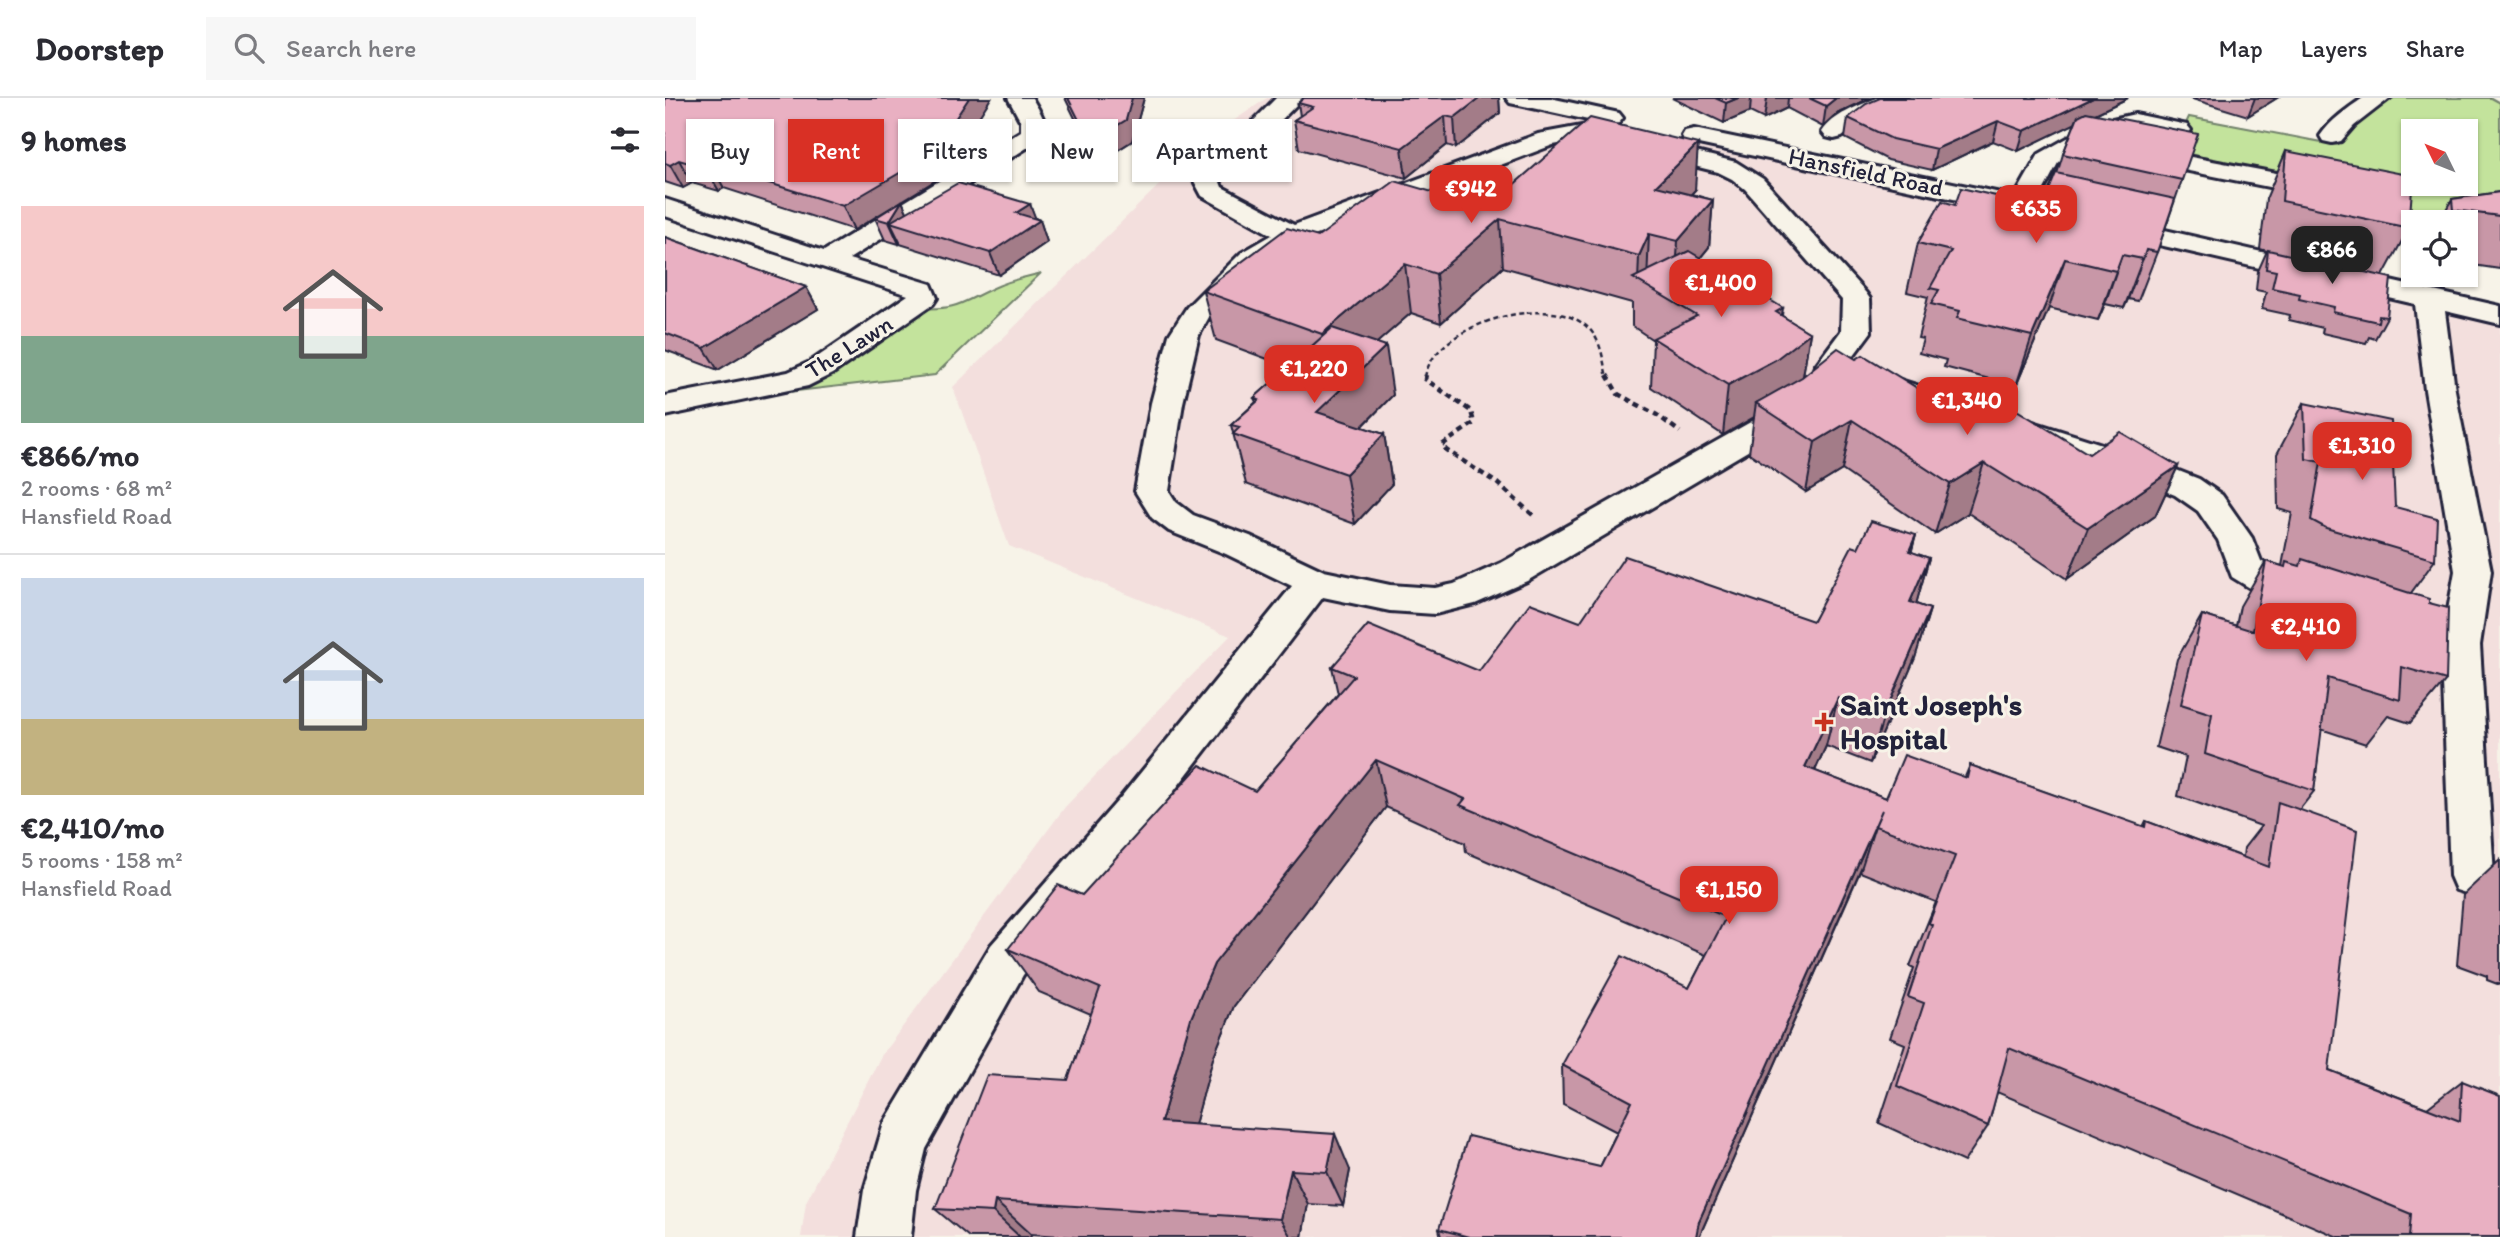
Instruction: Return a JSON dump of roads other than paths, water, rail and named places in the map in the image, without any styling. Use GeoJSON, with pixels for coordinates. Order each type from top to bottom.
{"type":"FeatureCollection","features":[{"type":"Feature","properties":{"kind":"street"},"geometry":{"type":"LineString","coordinates":[[827,261],[1033,134],[1033,122],[1020,98]]}},
{"type":"Feature","properties":{"kind":"street"},"geometry":{"type":"LineString","coordinates":[[1291,98],[1268,117],[1207,181],[1211,191],[1292,235]]}},
{"type":"Feature","properties":{"kind":"street","name":"Hansfield Road"},"geometry":{"type":"LineString","coordinates":[[1518,98],[2050,212]]}},
{"type":"Feature","properties":{"kind":"street"},"geometry":{"type":"LineString","coordinates":[[1834,132],[1853,117],[1895,98]]}},
{"type":"Feature","properties":{"kind":"street"},"geometry":{"type":"LineString","coordinates":[[2332,136],[2346,121],[2378,98]]}},
{"type":"Feature","properties":{"kind":"street"},"geometry":{"type":"LineString","coordinates":[[2023,206],[2048,159],[2102,128],[2135,121],[2179,130]]}},
{"type":"Feature","properties":{"kind":"street"},"geometry":{"type":"LineString","coordinates":[[1587,132],[1727,167],[1741,174],[1754,184],[1856,299],[1856,332],[1830,366],[1824,383],[1781,418],[1514,572],[1462,595],[1435,601],[1390,598],[1315,582],[1238,545],[1181,523],[1164,510],[1152,492],[1167,403],[1184,335],[1197,313],[1228,279],[1251,259],[1292,235],[1547,139],[1587,132]]}},
{"type":"Feature","properties":{"kind":"street"},"geometry":{"type":"LineString","coordinates":[[2077,142],[2314,188]]}},
{"type":"Feature","properties":{"kind":"street","name":"The Lawn"},"geometry":{"type":"LineString","coordinates":[[665,207],[827,261],[909,285],[921,290],[923,298],[821,368],[797,379],[665,406]]}},
{"type":"Feature","properties":{"kind":"street"},"geometry":{"type":"LineString","coordinates":[[2091,221],[2429,301],[2500,315]]}},
{"type":"Feature","properties":{"kind":"street"},"geometry":{"type":"LineString","coordinates":[[2429,301],[2440,390],[2473,571],[2462,645],[2472,876]]}},
{"type":"Feature","properties":{"kind":"street"},"geometry":{"type":"LineString","coordinates":[[1830,366],[2187,486],[2210,503],[2235,538],[2245,568],[2251,573],[2281,590],[2427,638],[2462,645]]}},
{"type":"Feature","properties":{"kind":"street"},"geometry":{"type":"LineString","coordinates":[[2467,541],[2500,557]]}},
{"type":"Feature","properties":{"kind":"street"},"geometry":{"type":"LineString","coordinates":[[884,1237],[890,1190],[902,1141],[1007,960],[1136,809],[1315,582]]}},
{"type":"Feature","properties":{"kind":"place","name":"Saint Joseph's Hospital"},"geometry":{"type":"Point","coordinates":[1824,722]}}]}
